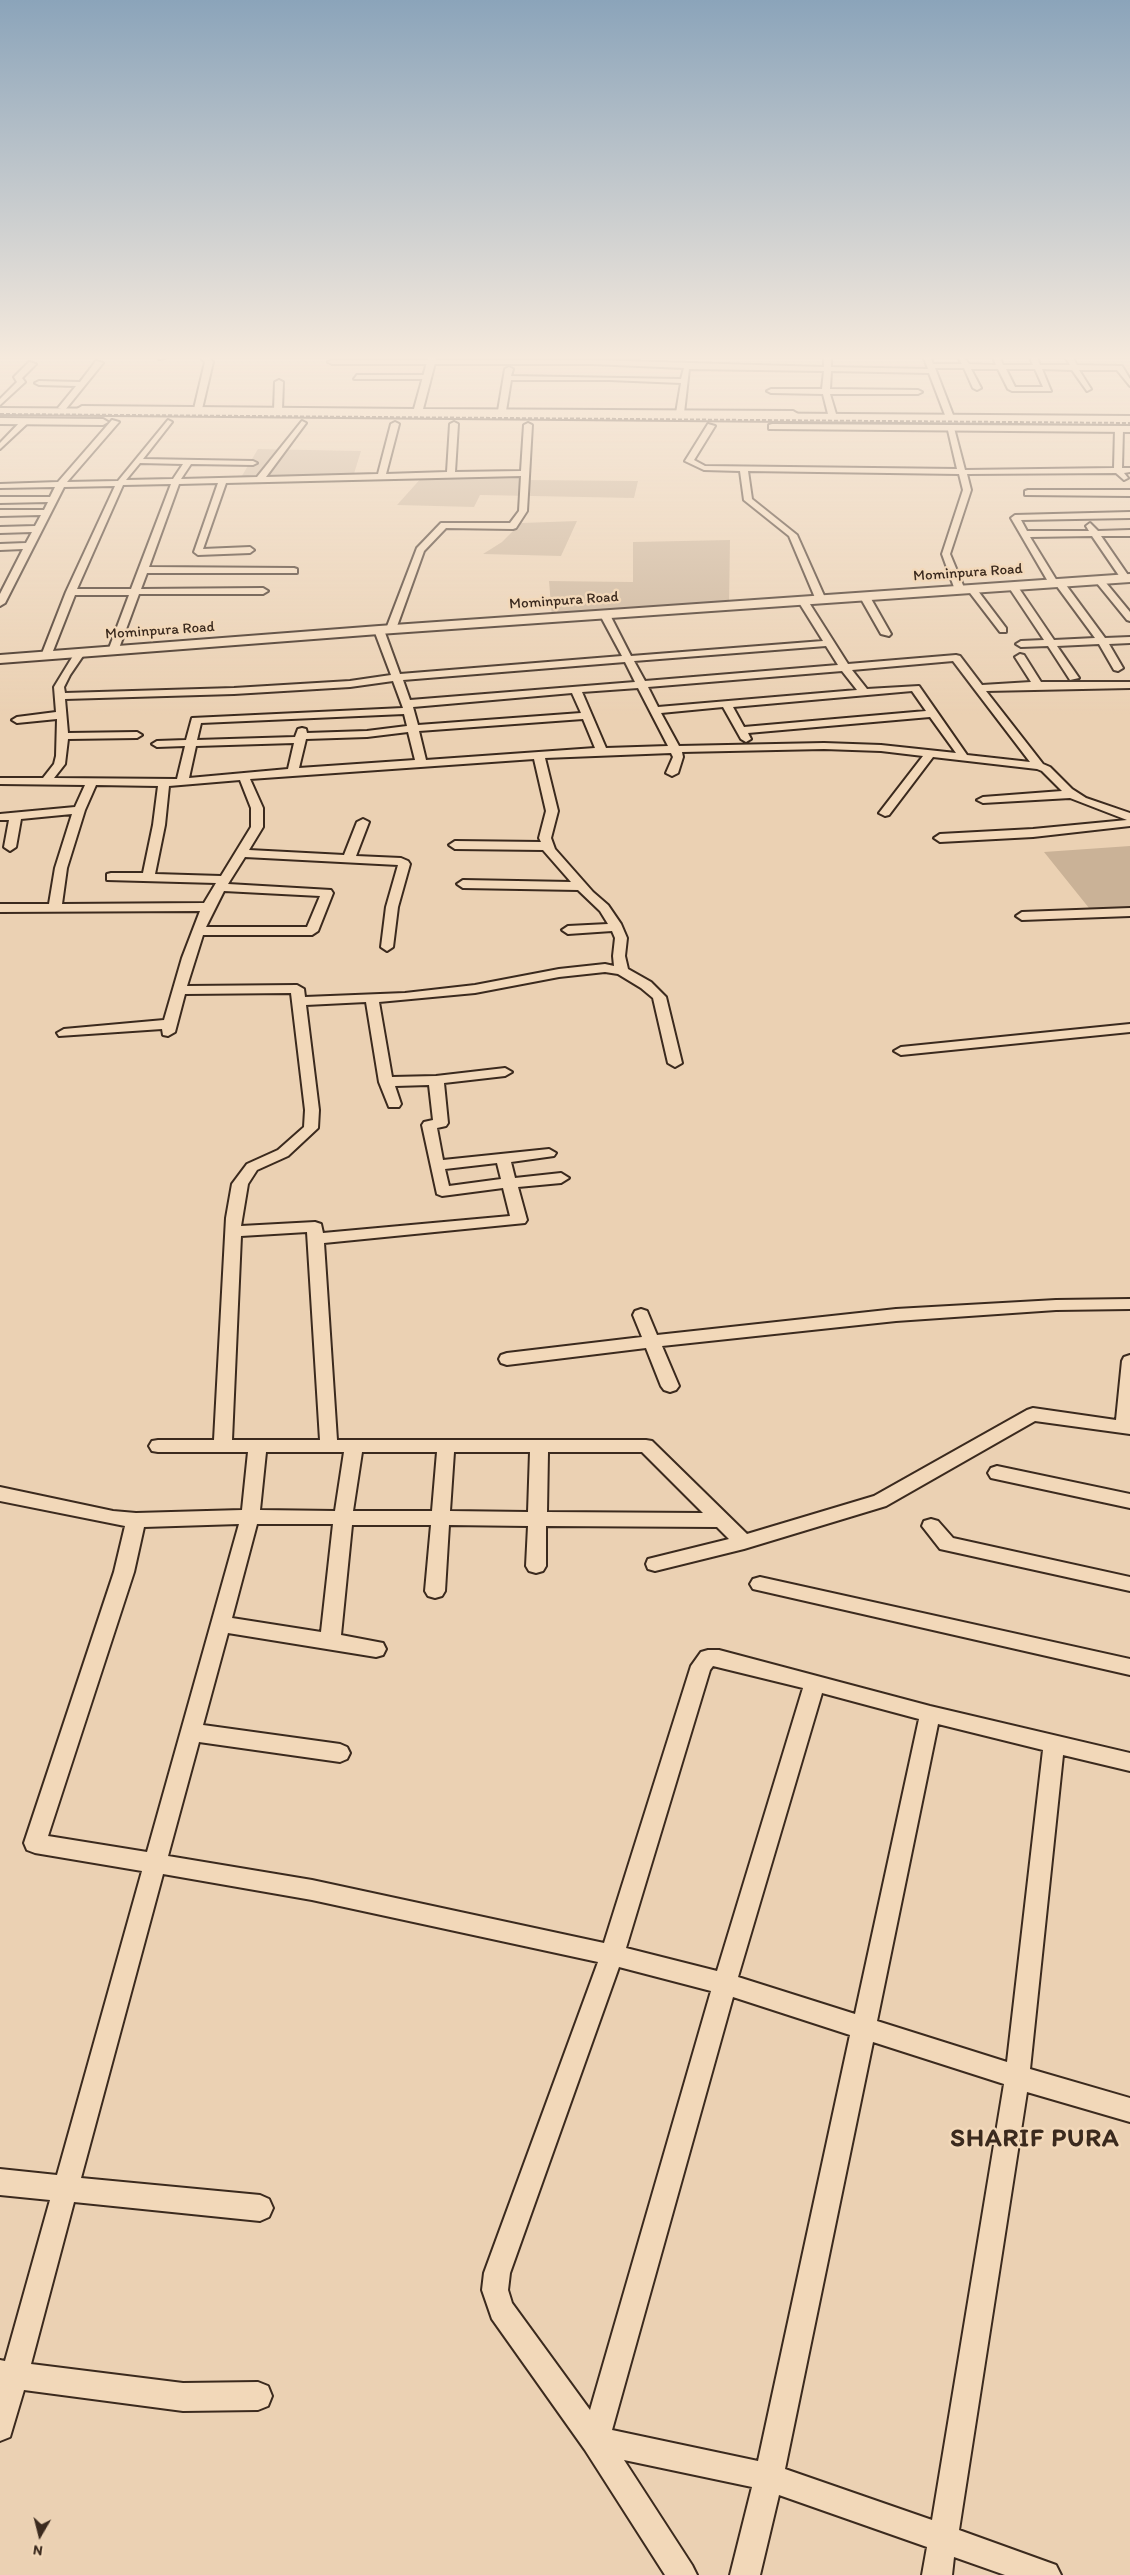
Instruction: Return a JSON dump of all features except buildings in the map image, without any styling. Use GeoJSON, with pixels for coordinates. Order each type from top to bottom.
{"type":"FeatureCollection","features":[{"type":"Feature","properties":{"kind":"main road","name":"Mominpura Road"},"geometry":{"type":"LineString","coordinates":[[0,659],[385,629],[803,602],[1128,578]]}},
{"type":"Feature","properties":{"kind":"street"},"geometry":{"type":"LineString","coordinates":[[0,603],[61,484],[69,475]]}},
{"type":"Feature","properties":{"kind":"street"},"geometry":{"type":"LineString","coordinates":[[46,656],[71,592],[120,483],[126,475]]}},
{"type":"Feature","properties":{"kind":"street"},"geometry":{"type":"LineString","coordinates":[[113,651],[176,481],[180,475]]}},
{"type":"Feature","properties":{"kind":"street"},"geometry":{"type":"LineString","coordinates":[[0,486],[260,478],[445,475]]}},
{"type":"Feature","properties":{"kind":"street"},"geometry":{"type":"LineString","coordinates":[[422,763],[385,629],[420,550],[444,525],[513,526],[523,510],[526,475]]}},
{"type":"Feature","properties":{"kind":"street"},"geometry":{"type":"LineString","coordinates":[[745,475],[748,500],[793,535],[821,600]]}},
{"type":"Feature","properties":{"kind":"street"},"geometry":{"type":"LineString","coordinates":[[963,475],[967,490],[946,554],[966,590],[1003,630]]}},
{"type":"Feature","properties":{"kind":"street"},"geometry":{"type":"LineString","coordinates":[[991,475],[1130,493]]}},
{"type":"Feature","properties":{"kind":"street"},"geometry":{"type":"LineString","coordinates":[[1028,493],[1052,482],[1090,475]]}},
{"type":"Feature","properties":{"kind":"street"},"geometry":{"type":"LineString","coordinates":[[1122,475],[1130,486]]}},
{"type":"Feature","properties":{"kind":"street"},"geometry":{"type":"LineString","coordinates":[[224,480],[198,552],[250,550]]}},
{"type":"Feature","properties":{"kind":"street"},"geometry":{"type":"LineString","coordinates":[[0,500],[53,499]]}},
{"type":"Feature","properties":{"kind":"street"},"geometry":{"type":"LineString","coordinates":[[0,513],[47,512]]}},
{"type":"Feature","properties":{"kind":"street"},"geometry":{"type":"LineString","coordinates":[[1083,516],[1128,578]]}},
{"type":"Feature","properties":{"kind":"street"},"geometry":{"type":"LineString","coordinates":[[1118,668],[1102,641],[1056,583],[1015,518],[1130,516]]}},
{"type":"Feature","properties":{"kind":"street"},"geometry":{"type":"LineString","coordinates":[[0,530],[38,529]]}},
{"type":"Feature","properties":{"kind":"street"},"geometry":{"type":"LineString","coordinates":[[1024,534],[1130,533]]}},
{"type":"Feature","properties":{"kind":"street"},"geometry":{"type":"LineString","coordinates":[[0,546],[29,546]]}},
{"type":"Feature","properties":{"kind":"street"},"geometry":{"type":"LineString","coordinates":[[144,570],[294,571]]}},
{"type":"Feature","properties":{"kind":"street"},"geometry":{"type":"LineString","coordinates":[[1099,580],[1130,618]]}},
{"type":"Feature","properties":{"kind":"street"},"geometry":{"type":"LineString","coordinates":[[1013,586],[1074,678]]}},
{"type":"Feature","properties":{"kind":"street"},"geometry":{"type":"LineString","coordinates":[[71,592],[137,590],[263,591]]}},
{"type":"Feature","properties":{"kind":"street"},"geometry":{"type":"LineString","coordinates":[[865,597],[886,634]]}},
{"type":"Feature","properties":{"kind":"street"},"geometry":{"type":"LineString","coordinates":[[803,602],[845,668],[864,692]]}},
{"type":"Feature","properties":{"kind":"street"},"geometry":{"type":"LineString","coordinates":[[605,615],[678,756],[672,773]]}},
{"type":"Feature","properties":{"kind":"street"},"geometry":{"type":"LineString","coordinates":[[1021,644],[1130,640]]}},
{"type":"Feature","properties":{"kind":"street"},"geometry":{"type":"LineString","coordinates":[[61,696],[234,692],[350,684],[398,677],[829,642]]}},
{"type":"Feature","properties":{"kind":"street"},"geometry":{"type":"LineString","coordinates":[[46,782],[59,764],[63,736],[59,687],[80,653]]}},
{"type":"Feature","properties":{"kind":"street"},"geometry":{"type":"LineString","coordinates":[[1020,657],[1038,685]]}},
{"type":"Feature","properties":{"kind":"street"},"geometry":{"type":"LineString","coordinates":[[182,783],[196,720],[305,716],[576,690],[956,658],[1039,766]]}},
{"type":"Feature","properties":{"kind":"street"},"geometry":{"type":"LineString","coordinates":[[979,688],[1038,685],[1130,685]]}},
{"type":"Feature","properties":{"kind":"street"},"geometry":{"type":"LineString","coordinates":[[655,710],[915,688],[963,756]]}},
{"type":"Feature","properties":{"kind":"street"},"geometry":{"type":"LineString","coordinates":[[576,690],[602,751]]}},
{"type":"Feature","properties":{"kind":"street"},"geometry":{"type":"LineString","coordinates":[[726,704],[750,747]]}},
{"type":"Feature","properties":{"kind":"street"},"geometry":{"type":"LineString","coordinates":[[741,730],[933,714]]}},
{"type":"Feature","properties":{"kind":"street"},"geometry":{"type":"LineString","coordinates":[[17,720],[61,715]]}},
{"type":"Feature","properties":{"kind":"street"},"geometry":{"type":"LineString","coordinates":[[293,772],[305,716]]}},
{"type":"Feature","properties":{"kind":"street"},"geometry":{"type":"LineString","coordinates":[[157,744],[191,744],[367,734],[378,731],[588,716]]}},
{"type":"Feature","properties":{"kind":"street"},"geometry":{"type":"LineString","coordinates":[[63,736],[137,736]]}},
{"type":"Feature","properties":{"kind":"street"},"geometry":{"type":"LineString","coordinates":[[0,781],[182,783],[293,772],[602,751],[824,746],[931,753],[1039,766],[1046,769],[1072,794],[1130,817]]}},
{"type":"Feature","properties":{"kind":"street"},"geometry":{"type":"LineString","coordinates":[[885,813],[931,753]]}},
{"type":"Feature","properties":{"kind":"street"},"geometry":{"type":"LineString","coordinates":[[539,755],[552,811],[545,838],[548,846],[580,886],[604,908],[616,927],[621,938],[622,971]]}},
{"type":"Feature","properties":{"kind":"street"},"geometry":{"type":"LineString","coordinates":[[64,1033],[170,1028],[188,958],[208,907],[257,827],[259,818],[258,808],[244,777]]}},
{"type":"Feature","properties":{"kind":"street"},"geometry":{"type":"LineString","coordinates":[[55,908],[62,868],[79,810],[92,782]]}},
{"type":"Feature","properties":{"kind":"street"},"geometry":{"type":"LineString","coordinates":[[148,877],[159,825],[164,783]]}},
{"type":"Feature","properties":{"kind":"street"},"geometry":{"type":"LineString","coordinates":[[983,800],[1072,794]]}},
{"type":"Feature","properties":{"kind":"street"},"geometry":{"type":"LineString","coordinates":[[0,817],[79,810]]}},
{"type":"Feature","properties":{"kind":"street"},"geometry":{"type":"LineString","coordinates":[[10,847],[16,815]]}},
{"type":"Feature","properties":{"kind":"street"},"geometry":{"type":"LineString","coordinates":[[349,858],[363,822]]}},
{"type":"Feature","properties":{"kind":"street"},"geometry":{"type":"LineString","coordinates":[[940,838],[1033,833],[1130,823]]}},
{"type":"Feature","properties":{"kind":"street"},"geometry":{"type":"LineString","coordinates":[[455,845],[548,846]]}},
{"type":"Feature","properties":{"kind":"street"},"geometry":{"type":"LineString","coordinates":[[242,853],[394,860],[404,864],[392,907],[387,947]]}},
{"type":"Feature","properties":{"kind":"street"},"geometry":{"type":"LineString","coordinates":[[111,877],[148,877],[327,893],[312,931],[199,931]]}},
{"type":"Feature","properties":{"kind":"street"},"geometry":{"type":"LineString","coordinates":[[463,884],[580,886]]}},
{"type":"Feature","properties":{"kind":"street"},"geometry":{"type":"LineString","coordinates":[[0,908],[208,907]]}},
{"type":"Feature","properties":{"kind":"street"},"geometry":{"type":"LineString","coordinates":[[1022,916],[1130,912]]}},
{"type":"Feature","properties":{"kind":"street"},"geometry":{"type":"LineString","coordinates":[[568,930],[616,927]]}},
{"type":"Feature","properties":{"kind":"street"},"geometry":{"type":"LineString","coordinates":[[298,1000],[406,997],[475,990],[559,973],[605,968],[622,971],[646,985],[660,997],[675,1062]]}},
{"type":"Feature","properties":{"kind":"street"},"geometry":{"type":"LineString","coordinates":[[180,990],[297,989],[312,1110],[310,1128],[282,1153],[252,1167],[240,1184],[234,1231],[223,1446]]}},
{"type":"Feature","properties":{"kind":"street"},"geometry":{"type":"LineString","coordinates":[[372,998],[386,1082],[394,1104]]}},
{"type":"Feature","properties":{"kind":"street"},"geometry":{"type":"LineString","coordinates":[[901,1051],[1130,1028]]}},
{"type":"Feature","properties":{"kind":"street"},"geometry":{"type":"LineString","coordinates":[[386,1082],[436,1080],[505,1072]]}},
{"type":"Feature","properties":{"kind":"street"},"geometry":{"type":"LineString","coordinates":[[436,1080],[441,1123],[429,1125],[442,1191],[561,1178]]}},
{"type":"Feature","properties":{"kind":"street"},"geometry":{"type":"LineString","coordinates":[[437,1165],[549,1153]]}},
{"type":"Feature","properties":{"kind":"street"},"geometry":{"type":"LineString","coordinates":[[316,1239],[519,1220],[503,1158]]}},
{"type":"Feature","properties":{"kind":"street"},"geometry":{"type":"LineString","coordinates":[[234,1231],[315,1228],[329,1446]]}},
{"type":"Feature","properties":{"kind":"street"},"geometry":{"type":"LineString","coordinates":[[507,1359],[653,1343],[777,1326],[896,1315],[1056,1305],[1130,1304]]}},
{"type":"Feature","properties":{"kind":"street"},"geometry":{"type":"LineString","coordinates":[[641,1315],[670,1386]]}},
{"type":"Feature","properties":{"kind":"street"},"geometry":{"type":"LineString","coordinates":[[655,1564],[744,1542],[880,1500],[1033,1414],[1127,1427],[1130,1361]]}},
{"type":"Feature","properties":{"kind":"street"},"geometry":{"type":"LineString","coordinates":[[158,1446],[646,1446],[744,1542]]}},
{"type":"Feature","properties":{"kind":"street"},"geometry":{"type":"LineString","coordinates":[[0,2427],[7,2375],[65,2188],[154,1862],[176,1792],[250,1518],[258,1446]]}},
{"type":"Feature","properties":{"kind":"street"},"geometry":{"type":"LineString","coordinates":[[330,1642],[354,1446]]}},
{"type":"Feature","properties":{"kind":"street"},"geometry":{"type":"LineString","coordinates":[[435,1591],[446,1446]]}},
{"type":"Feature","properties":{"kind":"street"},"geometry":{"type":"LineString","coordinates":[[536,1566],[539,1520],[539,1446]]}},
{"type":"Feature","properties":{"kind":"street"},"geometry":{"type":"LineString","coordinates":[[997,1472],[1130,1501]]}},
{"type":"Feature","properties":{"kind":"street"},"geometry":{"type":"LineString","coordinates":[[0,1494],[113,1518],[136,1520],[344,1518],[722,1520]]}},
{"type":"Feature","properties":{"kind":"street"},"geometry":{"type":"LineString","coordinates":[[136,1520],[124,1572],[35,1843],[312,1890],[612,1955],[725,1984],[1017,2077],[1130,2110]]}},
{"type":"Feature","properties":{"kind":"street"},"geometry":{"type":"LineString","coordinates":[[931,1526],[947,1544],[1130,1584]]}},
{"type":"Feature","properties":{"kind":"street"},"geometry":{"type":"LineString","coordinates":[[760,1584],[1130,1667]]}},
{"type":"Feature","properties":{"kind":"street"},"geometry":{"type":"LineString","coordinates":[[221,1624],[376,1649]]}},
{"type":"Feature","properties":{"kind":"street"},"geometry":{"type":"LineString","coordinates":[[682,2575],[596,2440],[501,2310],[495,2290],[497,2273],[612,1955],[701,1666],[708,1658],[719,1658],[930,1714],[1130,1762]]}},
{"type":"Feature","properties":{"kind":"street"},"geometry":{"type":"LineString","coordinates":[[596,2440],[725,1984],[815,1682]]}},
{"type":"Feature","properties":{"kind":"street"},"geometry":{"type":"LineString","coordinates":[[746,2575],[769,2477],[930,1714]]}},
{"type":"Feature","properties":{"kind":"street"},"geometry":{"type":"LineString","coordinates":[[191,1732],[340,1753]]}},
{"type":"Feature","properties":{"kind":"street"},"geometry":{"type":"LineString","coordinates":[[937,2575],[1017,2077],[1054,1744]]}},
{"type":"Feature","properties":{"kind":"street"},"geometry":{"type":"LineString","coordinates":[[0,2182],[260,2208]]}},
{"type":"Feature","properties":{"kind":"street"},"geometry":{"type":"LineString","coordinates":[[7,2375],[183,2397],[258,2396]]}},
{"type":"Feature","properties":{"kind":"street"},"geometry":{"type":"LineString","coordinates":[[596,2440],[769,2477],[1046,2575]]}},
{"type":"Feature","properties":{"kind":"shaded area"},"geometry":{"type":"Polygon","coordinates":[[[242,475],[354,475],[353,477],[240,479],[242,475]]]}},
{"type":"Feature","properties":{"kind":"shaded area"},"geometry":{"type":"Polygon","coordinates":[[[526,475],[526,480],[638,481],[634,498],[480,495],[474,507],[397,505],[423,476],[526,475]]]}},
{"type":"Feature","properties":{"kind":"shaded area"},"geometry":{"type":"Polygon","coordinates":[[[577,521],[561,556],[483,554],[502,542],[521,523],[577,521]]]}},
{"type":"Feature","properties":{"kind":"shaded area"},"geometry":{"type":"Polygon","coordinates":[[[730,540],[729,606],[552,618],[549,581],[633,582],[633,542],[730,540]]]}},
{"type":"Feature","properties":{"kind":"shaded area"},"geometry":{"type":"Polygon","coordinates":[[[1130,846],[1130,912],[1093,913],[1044,852],[1130,846]]]}},
{"type":"Feature","properties":{"kind":"district","name":"SHARIF PURA"},"geometry":{"type":"Point","coordinates":[1035,2139]}}]}
